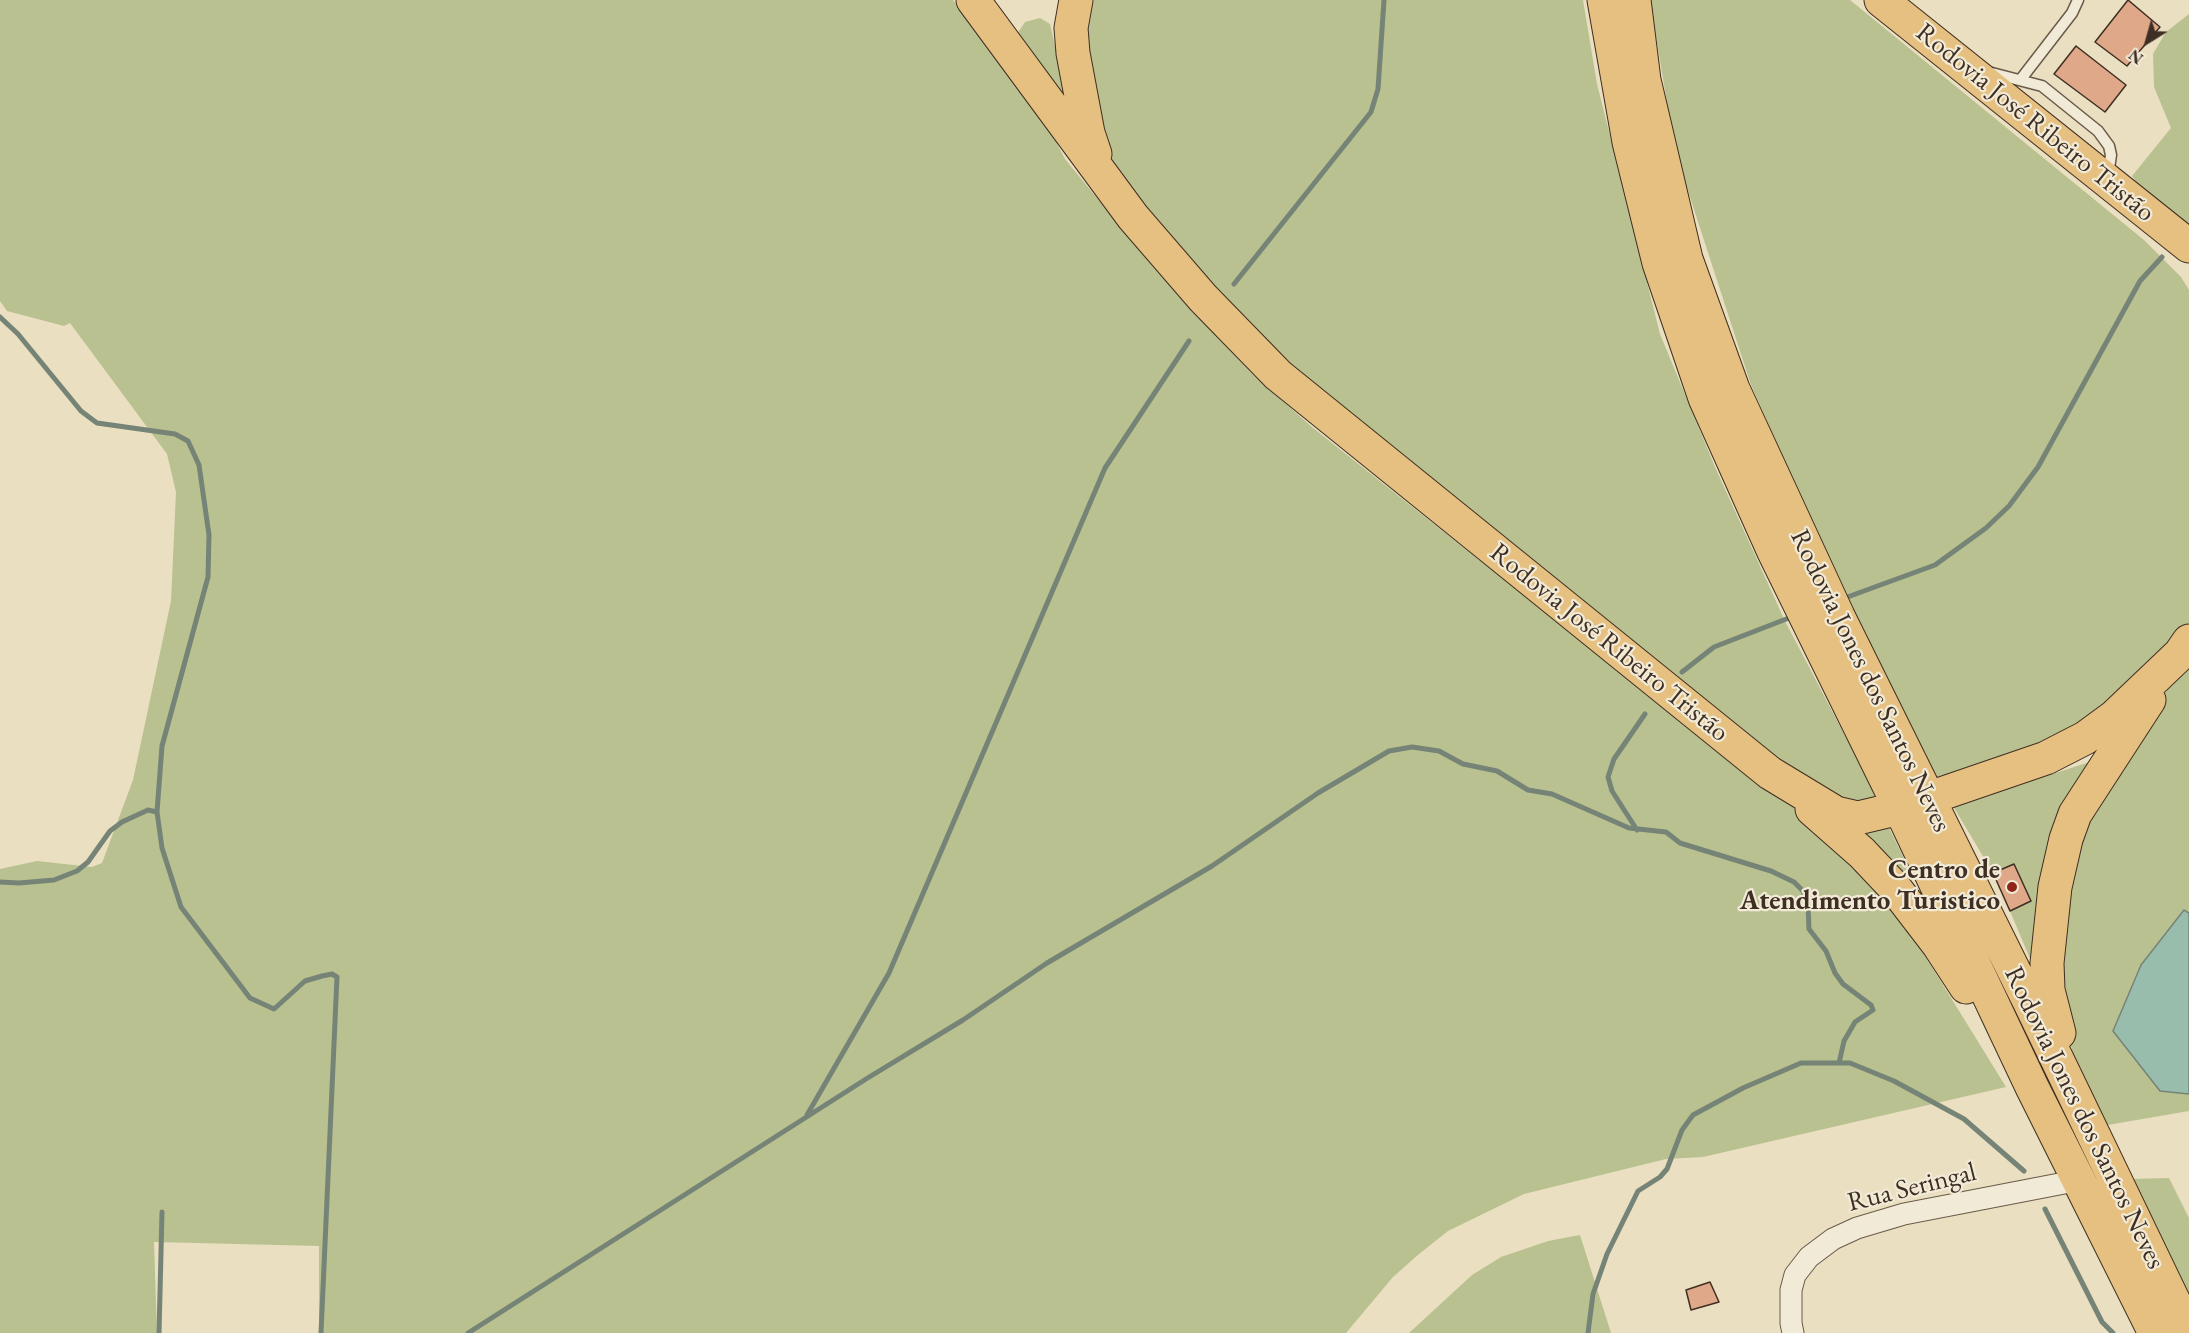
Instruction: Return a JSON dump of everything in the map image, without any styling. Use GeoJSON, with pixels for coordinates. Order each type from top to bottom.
{"type":"FeatureCollection","features":[{"type":"Feature","properties":{"kind":"main road","name":"Rodovia José Ribeiro Tristão"},"geometry":{"type":"LineString","coordinates":[[973,0],[1133,217],[1203,298],[1278,375],[1770,773],[1836,813],[1858,818],[1913,803],[2046,758],[2085,738],[2115,716],[2184,647]]}},
{"type":"Feature","properties":{"kind":"main road"},"geometry":{"type":"LineString","coordinates":[[1076,0],[1071,28],[1073,53],[1088,133],[1103,176]]}},
{"type":"Feature","properties":{"kind":"main road","name":"Rodovia Jones dos Santos Neves"},"geometry":{"type":"LineString","coordinates":[[1604,0],[1629,142],[1659,263],[1705,398],[1774,552],[2069,1085],[2189,1333]]}},
{"type":"Feature","properties":{"kind":"main road","name":"Rodovia Jones dos Santos Neves"},"geometry":{"type":"LineString","coordinates":[[1634,0],[1644,80],[1686,259],[1732,389],[1913,803],[2032,1087],[2155,1333]]}},
{"type":"Feature","properties":{"kind":"main road","name":"Rodovia José Ribeiro Tristão"},"geometry":{"type":"LineString","coordinates":[[1881,0],[1970,68],[2106,182],[2189,246]]}},
{"type":"Feature","properties":{"kind":"main road"},"geometry":{"type":"LineString","coordinates":[[2106,182],[2189,264]]}},
{"type":"Feature","properties":{"kind":"main road"},"geometry":{"type":"LineString","coordinates":[[2069,1085],[2048,990],[2047,963],[2055,887],[2066,839],[2075,814],[2184,647]]}},
{"type":"Feature","properties":{"kind":"main road"},"geometry":{"type":"LineString","coordinates":[[1770,773],[1862,853],[1895,888],[1938,944],[2032,1087]]}},
{"type":"Feature","properties":{"kind":"street","name":"Rua Seringal"},"geometry":{"type":"LineString","coordinates":[[1793,1333],[1791,1290],[1795,1275],[1809,1257],[1833,1239],[1857,1228],[1904,1214],[2080,1180]]}},
{"type":"Feature","properties":{"kind":"lane"},"geometry":{"type":"LineString","coordinates":[[2021,79],[2072,13],[2078,0]]}},
{"type":"Feature","properties":{"kind":"lane"},"geometry":{"type":"LineString","coordinates":[[1970,68],[2021,79],[2046,88],[2105,139],[2111,155],[2106,182]]}},
{"type":"Feature","properties":{"kind":"shaded area"},"geometry":{"type":"Polygon","coordinates":[[[0,0],[953,0],[1039,109],[1065,159],[1155,269],[1251,373],[1312,427],[1479,560],[1541,603],[1820,829],[1906,925],[2006,1087],[1703,1157],[1666,1159],[1524,1194],[1448,1231],[1393,1277],[1346,1333],[319,1333],[319,1246],[154,1242],[157,1333],[0,1333],[0,869],[37,861],[92,867],[102,863],[133,780],[171,601],[176,492],[167,454],[70,323],[64,326],[7,311],[0,301],[0,0]]]}},
{"type":"Feature","properties":{"kind":"shaded area"},"geometry":{"type":"Polygon","coordinates":[[[1094,0],[1583,0],[1597,84],[1660,334],[1715,467],[1785,621],[1877,797],[1863,806],[1832,801],[1325,402],[1232,310],[1141,206],[1110,158],[1081,38],[1094,0]]]}},
{"type":"Feature","properties":{"kind":"shaded area"},"geometry":{"type":"Polygon","coordinates":[[[1650,0],[1850,0],[2144,240],[2181,277],[2189,290],[2189,623],[2179,639],[2111,704],[2046,746],[1943,786],[1923,774],[1751,385],[1675,151],[1650,0]]]}},
{"type":"Feature","properties":{"kind":"shaded area"},"geometry":{"type":"Polygon","coordinates":[[[2189,14],[2189,232],[2147,198],[2132,176],[2171,128],[2154,87],[2153,54],[2166,32],[2189,14]]]}},
{"type":"Feature","properties":{"kind":"shaded area"},"geometry":{"type":"Polygon","coordinates":[[[1040,18],[1050,24],[1068,103],[1017,34],[1025,22],[1040,18]]]}},
{"type":"Feature","properties":{"kind":"shaded area"},"geometry":{"type":"Polygon","coordinates":[[[2189,659],[2189,913],[2184,910],[2160,1091],[2189,1094],[2189,1111],[2102,1126],[2080,1086],[2056,976],[2082,822],[2099,788],[2189,659]]]}},
{"type":"Feature","properties":{"kind":"shaded area"},"geometry":{"type":"Polygon","coordinates":[[[2099,759],[2033,966],[2010,911],[2031,901],[2014,864],[1993,873],[1953,806],[2099,759]]]}},
{"type":"Feature","properties":{"kind":"shaded area"},"geometry":{"type":"Polygon","coordinates":[[[1888,826],[1911,872],[1907,883],[1854,831],[1888,826]]]}},
{"type":"Feature","properties":{"kind":"shaded area"},"geometry":{"type":"Polygon","coordinates":[[[2184,910],[2189,913],[2189,1094],[2160,1091],[2113,1031],[2141,965],[2184,910]]]}},
{"type":"Feature","properties":{"kind":"shaded area"},"geometry":{"type":"Polygon","coordinates":[[[2169,1178],[2189,1218],[2189,1301],[2129,1179],[2169,1178]]]}},
{"type":"Feature","properties":{"kind":"shaded area"},"geometry":{"type":"Polygon","coordinates":[[[1580,1235],[1611,1333],[1409,1333],[1472,1275],[1501,1257],[1548,1241],[1580,1235]]]}},
{"type":"Feature","properties":{"kind":"building"},"geometry":{"type":"Polygon","coordinates":[[[2128,0],[2160,27],[2127,66],[2095,42],[2128,0]]]}},
{"type":"Feature","properties":{"kind":"building"},"geometry":{"type":"Polygon","coordinates":[[[2076,46],[2126,85],[2105,112],[2054,74],[2076,46]]]}},
{"type":"Feature","properties":{"kind":"building","name":"Centro de Atendimento Turistico"},"geometry":{"type":"Polygon","coordinates":[[[2014,864],[2031,901],[2010,911],[1993,873],[2014,864]]]}},
{"type":"Feature","properties":{"kind":"building"},"geometry":{"type":"Polygon","coordinates":[[[1710,1282],[1719,1302],[1691,1310],[1686,1290],[1710,1282]]]}},
{"type":"Feature","properties":{"kind":"waterway"},"geometry":{"type":"LineString","coordinates":[[1234,284],[1371,112],[1378,89],[1384,0]]}},
{"type":"Feature","properties":{"kind":"waterway"},"geometry":{"type":"LineString","coordinates":[[1842,599],[1935,565],[1986,528],[2009,506],[2038,467],[2140,281],[2162,257]]}},
{"type":"Feature","properties":{"kind":"waterway"},"geometry":{"type":"LineString","coordinates":[[0,317],[18,334],[81,411],[97,423],[175,434],[188,441],[199,465],[209,535],[208,577],[162,746],[157,812],[162,848],[181,907],[250,998],[274,1009],[305,981],[332,974],[337,977],[321,1333]]}},
{"type":"Feature","properties":{"kind":"waterway"},"geometry":{"type":"LineString","coordinates":[[807,1115],[889,973],[1105,468],[1189,341]]}},
{"type":"Feature","properties":{"kind":"waterway"},"geometry":{"type":"LineString","coordinates":[[1682,672],[1714,647],[1794,616]]}},
{"type":"Feature","properties":{"kind":"waterway"},"geometry":{"type":"LineString","coordinates":[[1637,830],[1612,791],[1608,777],[1614,759],[1645,714]]}},
{"type":"Feature","properties":{"kind":"waterway"},"geometry":{"type":"LineString","coordinates":[[468,1333],[866,1079],[963,1020],[1047,963],[1212,866],[1318,793],[1389,751],[1412,747],[1439,751],[1463,764],[1497,771],[1528,790],[1552,794],[1629,828],[1666,832],[1680,843],[1771,871],[1794,882],[1803,891],[1808,905],[1809,929],[1826,951],[1835,973],[1843,984],[1871,1005],[1873,1010],[1855,1022],[1844,1041],[1839,1063]]}},
{"type":"Feature","properties":{"kind":"waterway"},"geometry":{"type":"LineString","coordinates":[[0,882],[54,880],[77,871],[88,862],[110,831],[122,822],[148,810],[157,812]]}},
{"type":"Feature","properties":{"kind":"waterway"},"geometry":{"type":"LineString","coordinates":[[1588,1333],[1593,1294],[1607,1254],[1638,1191],[1660,1177],[1667,1169],[1682,1130],[1693,1115],[1743,1088],[1801,1063],[1850,1063],[1894,1081],[1964,1119],[2024,1171]]}},
{"type":"Feature","properties":{"kind":"waterway"},"geometry":{"type":"LineString","coordinates":[[2045,1209],[2102,1322],[2113,1333]]}},
{"type":"Feature","properties":{"kind":"waterway"},"geometry":{"type":"LineString","coordinates":[[159,1333],[162,1212]]}},
{"type":"Feature","properties":{"kind":"place","name":"Centro de Atendimento Turistico"},"geometry":{"type":"Point","coordinates":[2012,887]}}]}
